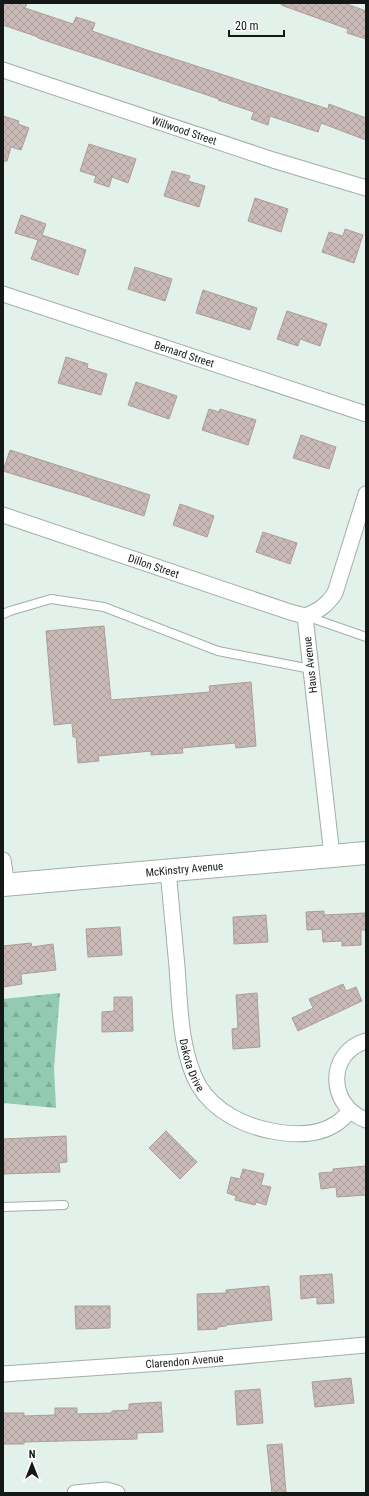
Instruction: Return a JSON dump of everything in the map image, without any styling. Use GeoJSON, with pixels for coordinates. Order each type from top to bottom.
{"type":"FeatureCollection","features":[{"type":"Feature","properties":{"kind":"street","name":"Willwood Street"},"geometry":{"type":"LineString","coordinates":[[3,70],[266,157],[366,188]]}},
{"type":"Feature","properties":{"kind":"street","name":"Bernard Street"},"geometry":{"type":"LineString","coordinates":[[3,294],[366,414]]}},
{"type":"Feature","properties":{"kind":"street"},"geometry":{"type":"LineString","coordinates":[[305,616],[316,612],[327,605],[335,593],[366,494]]}},
{"type":"Feature","properties":{"kind":"street","name":"Dillon Street"},"geometry":{"type":"LineString","coordinates":[[3,516],[305,616]]}},
{"type":"Feature","properties":{"kind":"street","name":"Haus Avenue"},"geometry":{"type":"LineString","coordinates":[[305,616],[332,856]]}},
{"type":"Feature","properties":{"kind":"street","name":"McKinstry Avenue"},"geometry":{"type":"LineString","coordinates":[[5,885],[366,853]]}},
{"type":"Feature","properties":{"kind":"street"},"geometry":{"type":"LineString","coordinates":[[3,860],[5,885]]}},
{"type":"Feature","properties":{"kind":"street","name":"Dakota Drive"},"geometry":{"type":"LineString","coordinates":[[168,870],[185,1044],[194,1075],[205,1094],[234,1118],[258,1128],[288,1134],[307,1133],[330,1127],[341,1120],[350,1111]]}},
{"type":"Feature","properties":{"kind":"street"},"geometry":{"type":"LineString","coordinates":[[366,1041],[358,1044],[348,1052],[340,1063],[337,1082],[342,1101],[350,1111],[366,1120]]}},
{"type":"Feature","properties":{"kind":"street","name":"Clarendon Avenue"},"geometry":{"type":"LineString","coordinates":[[3,1374],[219,1359],[366,1345]]}},
{"type":"Feature","properties":{"kind":"street"},"geometry":{"type":"LineString","coordinates":[[75,1493],[106,1490],[117,1493]]}},
{"type":"Feature","properties":{"kind":"lane"},"geometry":{"type":"LineString","coordinates":[[3,614],[50,599],[104,607],[218,651],[311,669]]}},
{"type":"Feature","properties":{"kind":"lane"},"geometry":{"type":"LineString","coordinates":[[305,616],[366,637]]}},
{"type":"Feature","properties":{"kind":"lane"},"geometry":{"type":"LineString","coordinates":[[3,1207],[64,1205]]}},
{"type":"Feature","properties":{"kind":"green space"},"geometry":{"type":"Polygon","coordinates":[[[60,993],[54,1068],[56,1108],[3,1103],[3,999],[60,993]]]}},
{"type":"Feature","properties":{"kind":"building"},"geometry":{"type":"Polygon","coordinates":[[[3,3],[27,3],[25,8],[73,24],[76,17],[95,23],[92,31],[144,49],[328,109],[329,104],[366,118],[366,140],[321,123],[318,132],[270,116],[268,125],[251,119],[254,112],[3,25],[3,3]]]}},
{"type":"Feature","properties":{"kind":"building"},"geometry":{"type":"Polygon","coordinates":[[[282,3],[344,3],[366,11],[366,39],[347,33],[348,29],[281,5],[282,3]]]}},
{"type":"Feature","properties":{"kind":"building"},"geometry":{"type":"Polygon","coordinates":[[[3,116],[19,121],[18,124],[29,128],[21,150],[11,147],[7,161],[3,161],[3,116]]]}},
{"type":"Feature","properties":{"kind":"building"},"geometry":{"type":"Polygon","coordinates":[[[89,144],[136,159],[128,183],[112,177],[109,187],[94,182],[96,176],[80,171],[89,144]]]}},
{"type":"Feature","properties":{"kind":"building"},"geometry":{"type":"Polygon","coordinates":[[[172,171],[190,176],[188,181],[205,186],[199,207],[164,196],[172,171]]]}},
{"type":"Feature","properties":{"kind":"building"},"geometry":{"type":"Polygon","coordinates":[[[255,198],[288,209],[281,232],[248,221],[255,198]]]}},
{"type":"Feature","properties":{"kind":"building"},"geometry":{"type":"Polygon","coordinates":[[[21,215],[46,224],[42,235],[86,250],[78,275],[31,259],[38,240],[15,233],[21,215]]]}},
{"type":"Feature","properties":{"kind":"building"},"geometry":{"type":"Polygon","coordinates":[[[345,229],[363,235],[354,263],[322,252],[329,232],[343,236],[345,229]]]}},
{"type":"Feature","properties":{"kind":"building"},"geometry":{"type":"Polygon","coordinates":[[[135,267],[172,279],[165,301],[128,289],[135,267]]]}},
{"type":"Feature","properties":{"kind":"building"},"geometry":{"type":"Polygon","coordinates":[[[203,290],[257,308],[250,330],[196,313],[203,290]]]}},
{"type":"Feature","properties":{"kind":"building"},"geometry":{"type":"Polygon","coordinates":[[[287,311],[327,324],[320,346],[300,339],[298,346],[277,339],[287,311]]]}},
{"type":"Feature","properties":{"kind":"building"},"geometry":{"type":"Polygon","coordinates":[[[66,357],[88,364],[87,368],[107,374],[101,395],[58,383],[66,357]]]}},
{"type":"Feature","properties":{"kind":"building"},"geometry":{"type":"Polygon","coordinates":[[[136,382],[177,396],[169,419],[128,405],[136,382]]]}},
{"type":"Feature","properties":{"kind":"building"},"geometry":{"type":"Polygon","coordinates":[[[209,409],[219,412],[220,409],[256,420],[248,445],[202,430],[209,409]]]}},
{"type":"Feature","properties":{"kind":"building"},"geometry":{"type":"Polygon","coordinates":[[[301,435],[336,447],[329,469],[293,458],[301,435]]]}},
{"type":"Feature","properties":{"kind":"building"},"geometry":{"type":"Polygon","coordinates":[[[10,450],[150,495],[144,516],[3,471],[10,450]]]}},
{"type":"Feature","properties":{"kind":"building"},"geometry":{"type":"Polygon","coordinates":[[[180,504],[214,516],[207,537],[173,525],[180,504]]]}},
{"type":"Feature","properties":{"kind":"building"},"geometry":{"type":"Polygon","coordinates":[[[263,532],[297,543],[290,564],[256,552],[263,532]]]}},
{"type":"Feature","properties":{"kind":"building"},"geometry":{"type":"Polygon","coordinates":[[[104,626],[111,700],[210,692],[209,686],[251,682],[256,746],[236,748],[235,743],[182,748],[183,753],[151,755],[151,751],[98,756],[99,761],[78,763],[76,737],[73,737],[72,723],[54,725],[46,631],[104,626]]]}},
{"type":"Feature","properties":{"kind":"building"},"geometry":{"type":"Polygon","coordinates":[[[324,911],[324,915],[366,913],[366,930],[361,930],[361,945],[342,946],[342,941],[323,942],[322,929],[307,930],[306,912],[324,911]]]}},
{"type":"Feature","properties":{"kind":"building"},"geometry":{"type":"Polygon","coordinates":[[[266,915],[268,942],[234,944],[233,917],[266,915]]]}},
{"type":"Feature","properties":{"kind":"building"},"geometry":{"type":"Polygon","coordinates":[[[120,927],[122,955],[88,957],[86,929],[120,927]]]}},
{"type":"Feature","properties":{"kind":"building"},"geometry":{"type":"Polygon","coordinates":[[[31,943],[32,947],[53,944],[56,970],[21,974],[22,984],[3,987],[3,946],[31,943]]]}},
{"type":"Feature","properties":{"kind":"building"},"geometry":{"type":"Polygon","coordinates":[[[343,984],[346,991],[356,987],[362,1001],[298,1031],[292,1018],[313,1008],[309,999],[343,984]]]}},
{"type":"Feature","properties":{"kind":"building"},"geometry":{"type":"Polygon","coordinates":[[[257,993],[260,1047],[233,1049],[232,1029],[238,1028],[236,995],[257,993]]]}},
{"type":"Feature","properties":{"kind":"building"},"geometry":{"type":"Polygon","coordinates":[[[114,997],[132,997],[133,1031],[102,1032],[102,1012],[114,1011],[114,997]]]}},
{"type":"Feature","properties":{"kind":"building"},"geometry":{"type":"Polygon","coordinates":[[[166,1131],[197,1162],[180,1179],[149,1148],[166,1131]]]}},
{"type":"Feature","properties":{"kind":"building"},"geometry":{"type":"Polygon","coordinates":[[[66,1136],[67,1162],[59,1163],[60,1172],[4,1174],[3,1139],[66,1136]]]}},
{"type":"Feature","properties":{"kind":"building"},"geometry":{"type":"Polygon","coordinates":[[[366,1166],[366,1195],[337,1197],[336,1187],[321,1189],[319,1173],[333,1172],[333,1169],[366,1166]]]}},
{"type":"Feature","properties":{"kind":"building"},"geometry":{"type":"Polygon","coordinates":[[[243,1169],[264,1174],[261,1185],[271,1187],[266,1205],[256,1202],[255,1205],[235,1200],[236,1196],[227,1193],[231,1177],[240,1179],[243,1169]]]}},
{"type":"Feature","properties":{"kind":"building"},"geometry":{"type":"Polygon","coordinates":[[[332,1274],[334,1303],[317,1304],[317,1297],[301,1299],[300,1276],[332,1274]]]}},
{"type":"Feature","properties":{"kind":"building"},"geometry":{"type":"Polygon","coordinates":[[[269,1286],[272,1320],[226,1325],[217,1327],[217,1329],[198,1330],[197,1294],[226,1293],[226,1290],[269,1286]]]}},
{"type":"Feature","properties":{"kind":"building"},"geometry":{"type":"Polygon","coordinates":[[[75,1306],[110,1306],[110,1328],[76,1329],[75,1306]]]}},
{"type":"Feature","properties":{"kind":"building"},"geometry":{"type":"Polygon","coordinates":[[[351,1378],[354,1403],[315,1407],[312,1382],[351,1378]]]}},
{"type":"Feature","properties":{"kind":"building"},"geometry":{"type":"Polygon","coordinates":[[[260,1389],[263,1423],[237,1425],[235,1391],[260,1389]]]}},
{"type":"Feature","properties":{"kind":"building"},"geometry":{"type":"Polygon","coordinates":[[[161,1402],[163,1432],[137,1433],[137,1439],[24,1442],[24,1444],[3,1444],[3,1413],[24,1413],[24,1416],[55,1415],[55,1408],[77,1408],[77,1414],[112,1413],[112,1411],[129,1410],[129,1404],[161,1402]]]}},
{"type":"Feature","properties":{"kind":"building"},"geometry":{"type":"Polygon","coordinates":[[[282,1444],[286,1493],[272,1493],[267,1445],[282,1444]]]}}]}
